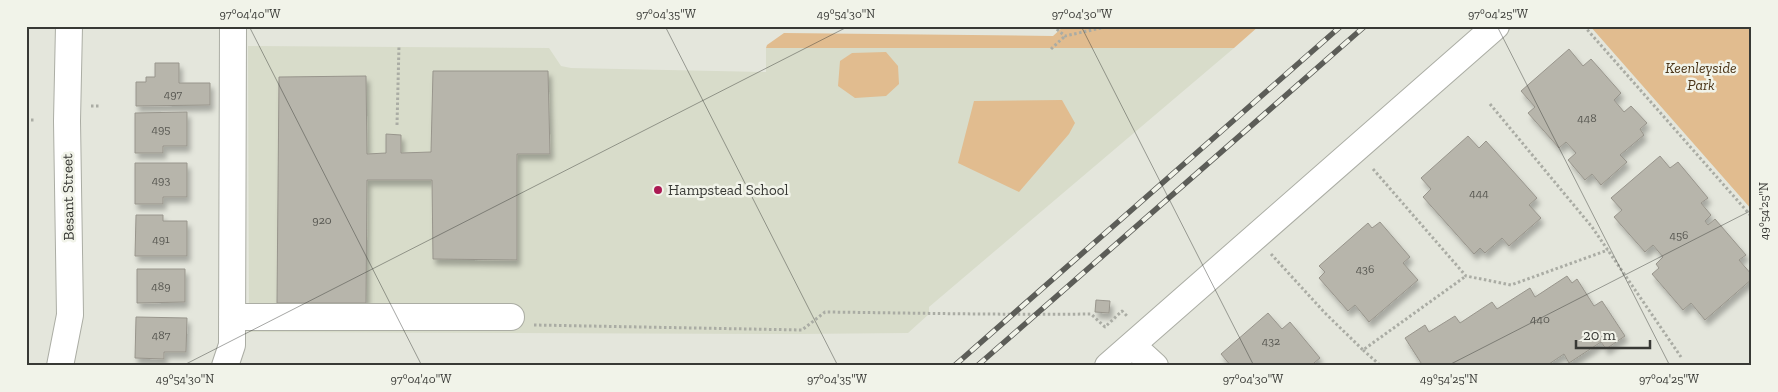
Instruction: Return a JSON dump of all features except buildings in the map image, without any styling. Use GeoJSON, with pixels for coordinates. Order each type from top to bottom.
{"type":"FeatureCollection","features":[{"type":"Feature","properties":{"kind":"street","name":"Besant Street"},"geometry":{"type":"LineString","coordinates":[[60,366],[70,315],[67,121],[68,26]]}},
{"type":"Feature","properties":{"kind":"street"},"geometry":{"type":"LineString","coordinates":[[225,366],[232,344],[233,26]]}},
{"type":"Feature","properties":{"kind":"street"},"geometry":{"type":"LineString","coordinates":[[1108,366],[1133,334],[1255,237],[1496,26]]}},
{"type":"Feature","properties":{"kind":"street"},"geometry":{"type":"LineString","coordinates":[[232,317],[520,321]]}},
{"type":"Feature","properties":{"kind":"street"},"geometry":{"type":"LineString","coordinates":[[1133,334],[1155,366]]}},
{"type":"Feature","properties":{"kind":"path"},"geometry":{"type":"LineString","coordinates":[[1053,26],[1065,36]]}},
{"type":"Feature","properties":{"kind":"path"},"geometry":{"type":"LineString","coordinates":[[1051,49],[1065,36],[1110,26]]}},
{"type":"Feature","properties":{"kind":"path"},"geometry":{"type":"LineString","coordinates":[[1584,26],[1752,217]]}},
{"type":"Feature","properties":{"kind":"path"},"geometry":{"type":"LineString","coordinates":[[397,125],[398,45]]}},
{"type":"Feature","properties":{"kind":"path"},"geometry":{"type":"LineString","coordinates":[[1490,104],[1608,250],[1681,356]]}},
{"type":"Feature","properties":{"kind":"path"},"geometry":{"type":"LineString","coordinates":[[26,120],[36,120]]}},
{"type":"Feature","properties":{"kind":"path"},"geometry":{"type":"LineString","coordinates":[[1356,149],[1466,276],[1510,285],[1608,250]]}},
{"type":"Feature","properties":{"kind":"path"},"geometry":{"type":"LineString","coordinates":[[1255,237],[1325,313],[1381,366]]}},
{"type":"Feature","properties":{"kind":"path"},"geometry":{"type":"LineString","coordinates":[[1363,350],[1466,276]]}},
{"type":"Feature","properties":{"kind":"path"},"geometry":{"type":"LineString","coordinates":[[520,321],[802,330],[825,312],[1014,313],[1048,316],[1091,314],[1105,327],[1122,311],[1133,334]]}},
{"type":"Feature","properties":{"kind":"shaded area","name":"Hampstead School"},"geometry":{"type":"Polygon","coordinates":[[[248,46],[549,48],[561,66],[571,68],[766,72],[766,48],[1234,48],[929,307],[929,314],[908,333],[796,334],[249,332],[248,46]]]}},
{"type":"Feature","properties":{"kind":"green space"},"geometry":{"type":"Polygon","coordinates":[[[1064,26],[1259,26],[1234,48],[766,48],[767,45],[784,33],[1053,36],[1064,26]]]}},
{"type":"Feature","properties":{"kind":"green space","name":"Keenleyside Park"},"geometry":{"type":"Polygon","coordinates":[[[1590,26],[1752,26],[1752,210],[1590,26]]]}},
{"type":"Feature","properties":{"kind":"green space"},"geometry":{"type":"Polygon","coordinates":[[[886,52],[898,66],[899,84],[886,96],[855,98],[838,86],[840,61],[852,53],[886,52]]]}},
{"type":"Feature","properties":{"kind":"green space"},"geometry":{"type":"Polygon","coordinates":[[[1062,100],[1075,123],[1069,134],[1019,192],[958,163],[974,101],[1062,100]]]}},
{"type":"Feature","properties":{"kind":"railway"},"geometry":{"type":"LineString","coordinates":[[954,366],[1341,26]]}},
{"type":"Feature","properties":{"kind":"railway"},"geometry":{"type":"LineString","coordinates":[[977,366],[1365,26]]}},
{"type":"Feature","properties":{"kind":"place","name":"Hampstead School"},"geometry":{"type":"Point","coordinates":[658,190]}}]}
